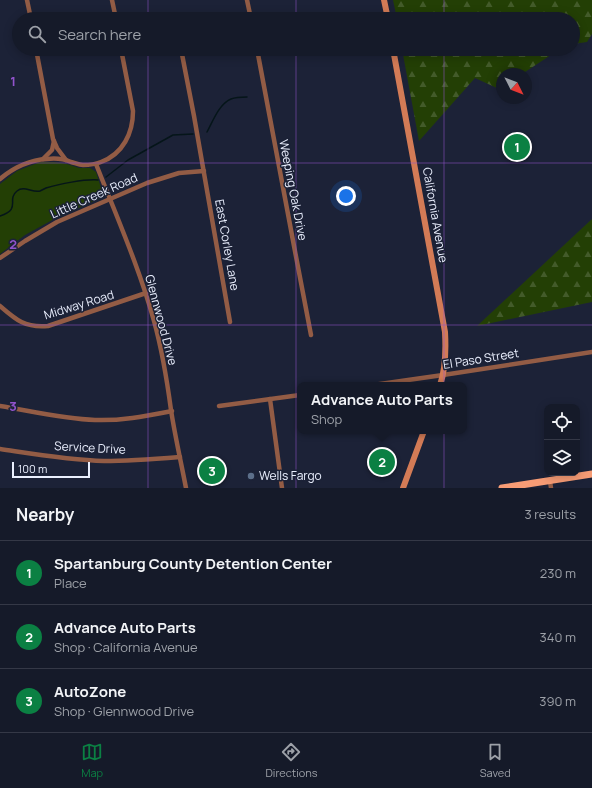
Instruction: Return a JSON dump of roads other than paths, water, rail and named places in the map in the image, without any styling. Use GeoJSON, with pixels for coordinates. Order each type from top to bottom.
{"type":"FeatureCollection","features":[{"type":"Feature","properties":{"kind":"main road"},"geometry":{"type":"LineString","coordinates":[[384,0],[387,12]]}},
{"type":"Feature","properties":{"kind":"main road","name":"California Avenue"},"geometry":{"type":"LineString","coordinates":[[394,56],[445,332],[445,361],[441,382]]}},
{"type":"Feature","properties":{"kind":"main road"},"geometry":{"type":"LineString","coordinates":[[403,488],[423,434]]}},
{"type":"Feature","properties":{"kind":"main road"},"geometry":{"type":"LineString","coordinates":[[502,488],[550,484],[592,474]]}},
{"type":"Feature","properties":{"kind":"street"},"geometry":{"type":"LineString","coordinates":[[27,0],[29,12]]}},
{"type":"Feature","properties":{"kind":"street"},"geometry":{"type":"LineString","coordinates":[[112,0],[115,12]]}},
{"type":"Feature","properties":{"kind":"street"},"geometry":{"type":"LineString","coordinates":[[247,0],[250,12]]}},
{"type":"Feature","properties":{"kind":"street"},"geometry":{"type":"LineString","coordinates":[[37,56],[54,141],[57,148],[66,160]]}},
{"type":"Feature","properties":{"kind":"street"},"geometry":{"type":"LineString","coordinates":[[0,179],[16,168],[27,163],[43,159],[66,160],[83,165],[96,164],[116,153],[130,134],[133,118],[123,56]]}},
{"type":"Feature","properties":{"kind":"street","name":"East Corley Lane"},"geometry":{"type":"LineString","coordinates":[[182,56],[230,322]]}},
{"type":"Feature","properties":{"kind":"street","name":"Weeping Oak Drive"},"geometry":{"type":"LineString","coordinates":[[258,56],[311,335]]}},
{"type":"Feature","properties":{"kind":"street"},"geometry":{"type":"LineString","coordinates":[[43,159],[52,150],[54,141]]}},
{"type":"Feature","properties":{"kind":"street","name":"Glennwood Drive"},"geometry":{"type":"LineString","coordinates":[[96,164],[146,293],[161,352],[186,488]]}},
{"type":"Feature","properties":{"kind":"street","name":"Little Creek Road"},"geometry":{"type":"LineString","coordinates":[[0,258],[41,231],[74,214],[147,183],[179,173],[204,171]]}},
{"type":"Feature","properties":{"kind":"street","name":"Midway Road"},"geometry":{"type":"LineString","coordinates":[[0,306],[23,324],[44,327],[79,317],[146,293]]}},
{"type":"Feature","properties":{"kind":"street","name":"El Paso Street"},"geometry":{"type":"LineString","coordinates":[[394,382],[592,352]]}},
{"type":"Feature","properties":{"kind":"street"},"geometry":{"type":"LineString","coordinates":[[219,406],[297,395]]}},
{"type":"Feature","properties":{"kind":"street"},"geometry":{"type":"LineString","coordinates":[[270,399],[282,488]]}},
{"type":"Feature","properties":{"kind":"street"},"geometry":{"type":"LineString","coordinates":[[0,406],[77,419],[96,420],[115,420],[172,412]]}},
{"type":"Feature","properties":{"kind":"street","name":"Service Drive"},"geometry":{"type":"LineString","coordinates":[[0,449],[64,458],[104,460],[144,460],[180,457]]}},
{"type":"Feature","properties":{"kind":"waterway"},"geometry":{"type":"LineString","coordinates":[[207,132],[217,113],[227,101],[235,98],[247,97]]}},
{"type":"Feature","properties":{"kind":"waterway"},"geometry":{"type":"LineString","coordinates":[[106,177],[128,160],[173,135],[193,134]]}},
{"type":"Feature","properties":{"kind":"waterway"},"geometry":{"type":"LineString","coordinates":[[0,216],[10,210],[12,207],[14,194],[20,189],[40,191],[64,183],[98,180]]}},
{"type":"Feature","properties":{"kind":"place","name":"Spartanburg County Detention Center"},"geometry":{"type":"Point","coordinates":[517,147]}},
{"type":"Feature","properties":{"kind":"place","name":"Advance Auto Parts"},"geometry":{"type":"Point","coordinates":[382,462]}},
{"type":"Feature","properties":{"kind":"place","name":"AutoZone"},"geometry":{"type":"Point","coordinates":[212,471]}},
{"type":"Feature","properties":{"kind":"place","name":"Wells Fargo"},"geometry":{"type":"Point","coordinates":[251,476]}}]}
